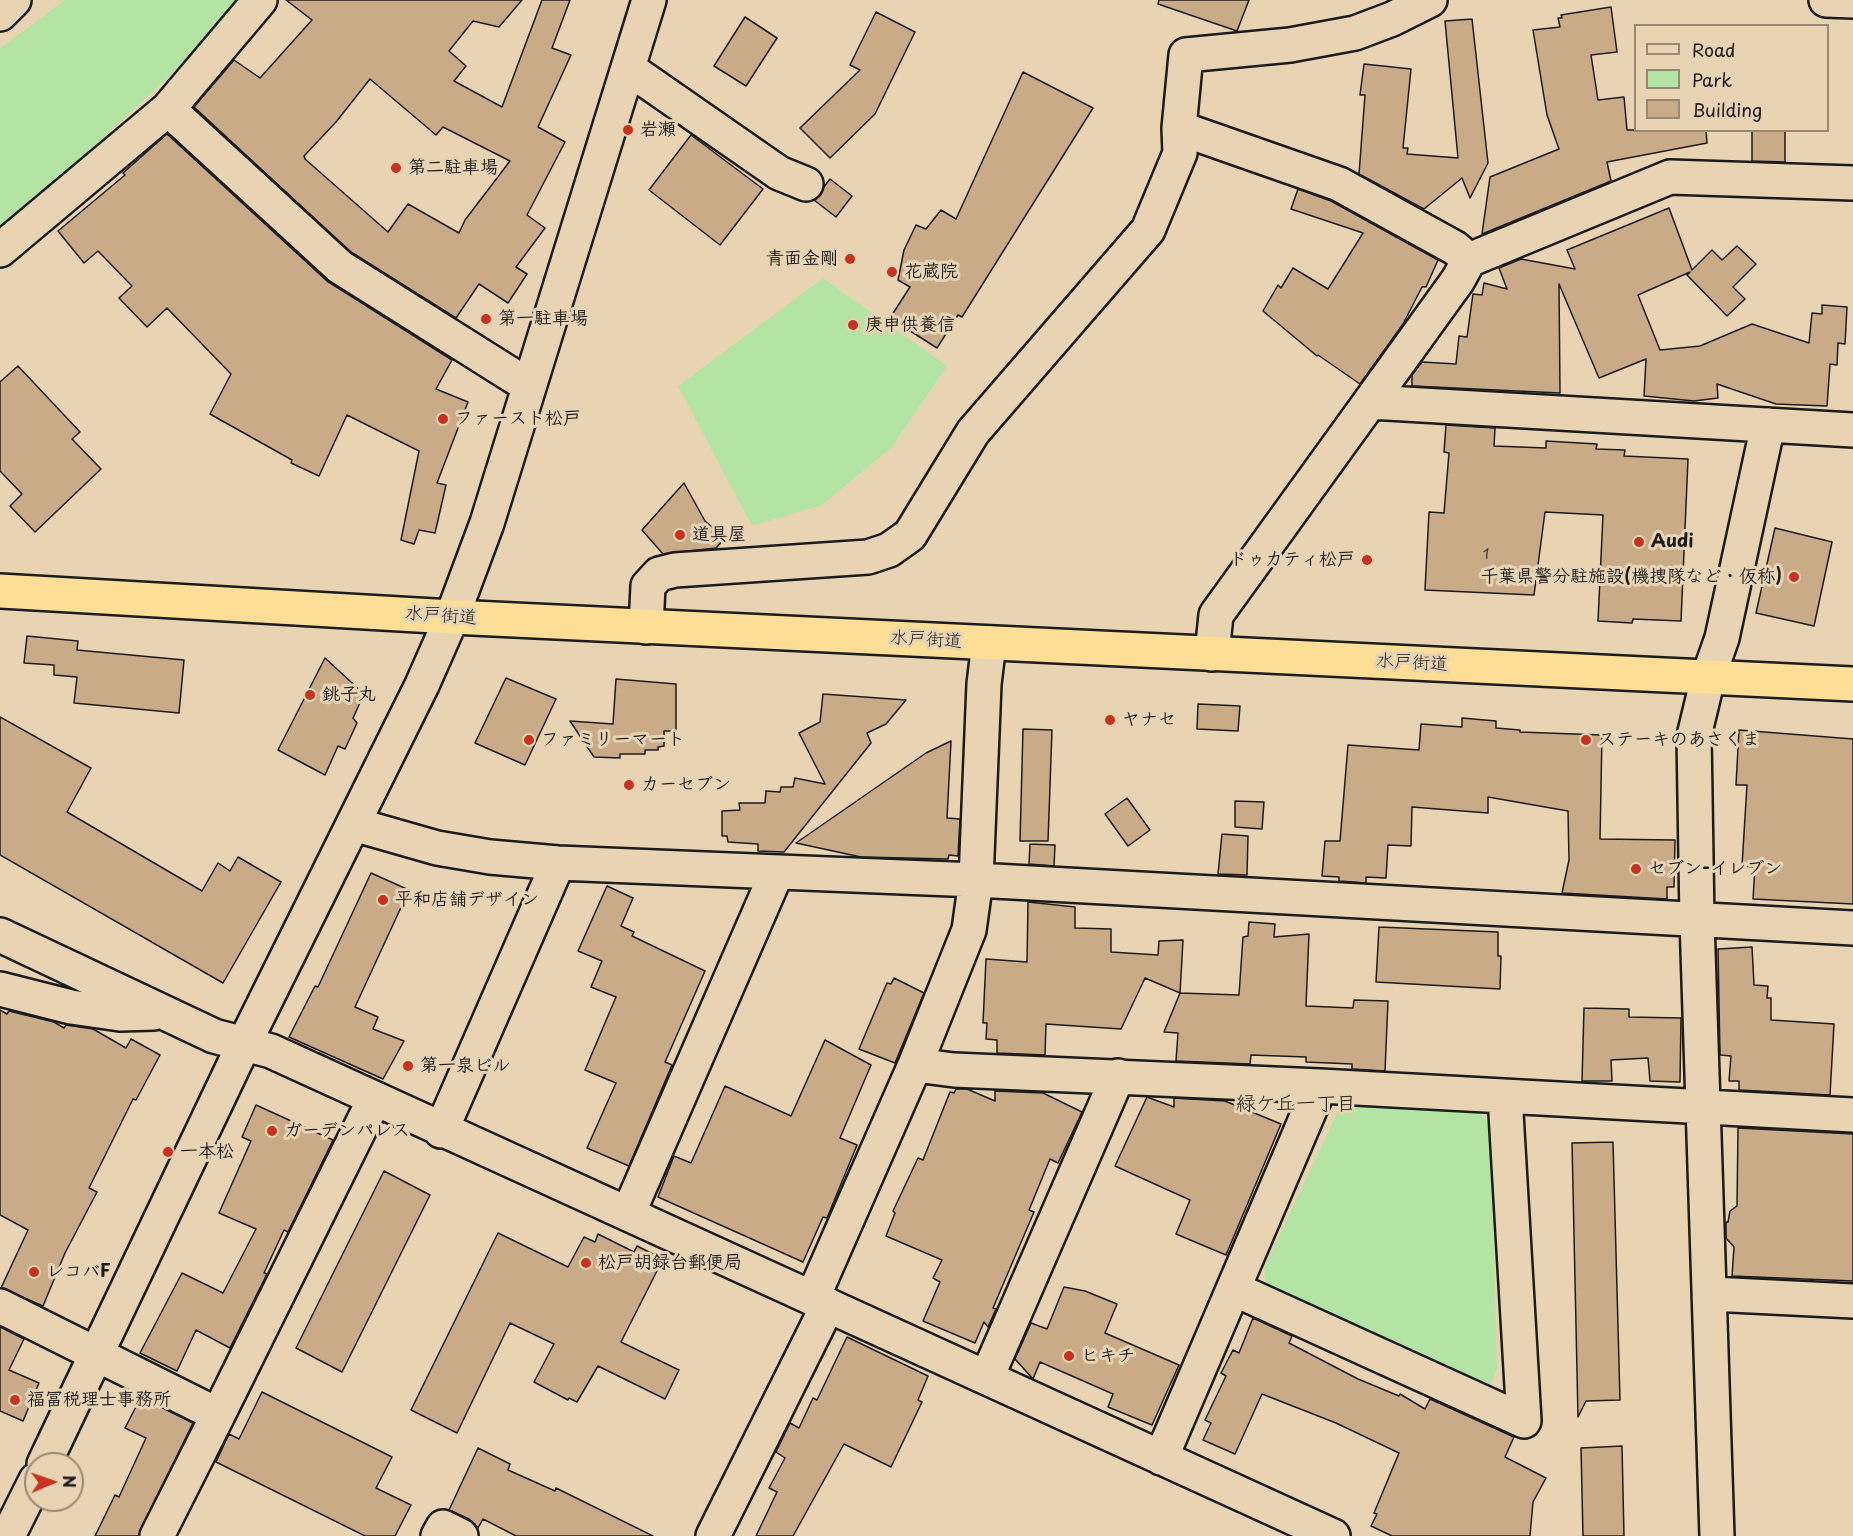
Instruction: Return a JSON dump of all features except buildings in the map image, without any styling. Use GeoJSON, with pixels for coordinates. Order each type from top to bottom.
{"type":"FeatureCollection","features":[{"type":"Feature","properties":{"kind":"highway","name":"水戸街道"},"geometry":{"type":"LineString","coordinates":[[0,591],[646,627],[1853,684]]}},
{"type":"Feature","properties":{"kind":"street"},"geometry":{"type":"LineString","coordinates":[[0,14],[14,0]]}},
{"type":"Feature","properties":{"kind":"street"},"geometry":{"type":"LineString","coordinates":[[0,250],[168,109],[260,0]]}},
{"type":"Feature","properties":{"kind":"street"},"geometry":{"type":"LineString","coordinates":[[50,1452],[244,1044],[422,685],[452,617],[487,523],[649,0]]}},
{"type":"Feature","properties":{"kind":"street"},"geometry":{"type":"LineString","coordinates":[[646,627],[648,586],[659,574],[675,570],[868,557],[889,550],[910,535],[973,432],[1148,230],[1180,153],[1179,128],[1186,55],[1290,45],[1355,33],[1392,19],[1430,0]]}},
{"type":"Feature","properties":{"kind":"street"},"geometry":{"type":"LineString","coordinates":[[1826,0],[1853,1]]}},
{"type":"Feature","properties":{"kind":"street"},"geometry":{"type":"LineString","coordinates":[[628,68],[778,173],[806,184]]}},
{"type":"Feature","properties":{"kind":"street"},"geometry":{"type":"LineString","coordinates":[[168,109],[340,267],[529,386]]}},
{"type":"Feature","properties":{"kind":"street"},"geometry":{"type":"LineString","coordinates":[[1179,128],[1339,184],[1455,248],[1469,260]]}},
{"type":"Feature","properties":{"kind":"street"},"geometry":{"type":"LineString","coordinates":[[1212,654],[1216,615],[1458,280],[1469,260],[1670,177],[1853,183]]}},
{"type":"Feature","properties":{"kind":"street"},"geometry":{"type":"LineString","coordinates":[[1370,402],[1853,430]]}},
{"type":"Feature","properties":{"kind":"street"},"geometry":{"type":"LineString","coordinates":[[1720,1533],[1697,920],[1694,736],[1708,678],[1722,639],[1768,425]]}},
{"type":"Feature","properties":{"kind":"street"},"geometry":{"type":"LineString","coordinates":[[713,1536],[820,1301],[969,930],[976,880],[984,684],[989,643]]}},
{"type":"Feature","properties":{"kind":"street"},"geometry":{"type":"LineString","coordinates":[[353,824],[437,848],[490,857],[558,863],[976,880],[1853,928]]}},
{"type":"Feature","properties":{"kind":"street"},"geometry":{"type":"LineString","coordinates":[[441,1131],[558,863]]}},
{"type":"Feature","properties":{"kind":"street"},"geometry":{"type":"LineString","coordinates":[[628,1214],[777,872]]}},
{"type":"Feature","properties":{"kind":"street"},"geometry":{"type":"LineString","coordinates":[[0,935],[214,1036],[271,1051],[441,1131],[987,1377],[1161,1458],[1283,1525],[1333,1536]]}},
{"type":"Feature","properties":{"kind":"street"},"geometry":{"type":"LineString","coordinates":[[0,988],[81,1008],[120,1014],[164,1013]]}},
{"type":"Feature","properties":{"kind":"street"},"geometry":{"type":"LineString","coordinates":[[915,1065],[954,1070],[1320,1086],[1853,1115]]}},
{"type":"Feature","properties":{"kind":"street"},"geometry":{"type":"LineString","coordinates":[[987,1377],[1118,1076]]}},
{"type":"Feature","properties":{"kind":"street"},"geometry":{"type":"LineString","coordinates":[[1161,1458],[1320,1086]]}},
{"type":"Feature","properties":{"kind":"street"},"geometry":{"type":"LineString","coordinates":[[1234,1289],[1524,1421],[1505,1096]]}},
{"type":"Feature","properties":{"kind":"street"},"geometry":{"type":"LineString","coordinates":[[157,1536],[374,1100]]}},
{"type":"Feature","properties":{"kind":"street"},"geometry":{"type":"LineString","coordinates":[[1711,1294],[1853,1301]]}},
{"type":"Feature","properties":{"kind":"street"},"geometry":{"type":"LineString","coordinates":[[0,1306],[99,1353],[218,1415]]}},
{"type":"Feature","properties":{"kind":"street"},"geometry":{"type":"LineString","coordinates":[[8,1536],[24,1504]]}},
{"type":"Feature","properties":{"kind":"street"},"geometry":{"type":"LineString","coordinates":[[438,1536],[442,1527],[461,1536]]}},
{"type":"Feature","properties":{"kind":"green space"},"geometry":{"type":"Polygon","coordinates":[[[65,0],[251,0],[0,234],[0,48],[65,0]]]}},
{"type":"Feature","properties":{"kind":"green space"},"geometry":{"type":"Polygon","coordinates":[[[823,278],[947,366],[891,448],[822,505],[752,526],[678,386],[823,278]]]}},
{"type":"Feature","properties":{"kind":"green space"},"geometry":{"type":"Polygon","coordinates":[[[1357,1102],[1480,1112],[1491,1126],[1497,1368],[1491,1385],[1267,1291],[1264,1268],[1339,1109],[1357,1102]]]}},
{"type":"Feature","properties":{"kind":"place","name":"岩瀬"},"geometry":{"type":"Point","coordinates":[628,130]}},
{"type":"Feature","properties":{"kind":"place","name":"第二駐車場"},"geometry":{"type":"Point","coordinates":[396,168]}},
{"type":"Feature","properties":{"kind":"place","name":"青面金剛"},"geometry":{"type":"Point","coordinates":[850,259]}},
{"type":"Feature","properties":{"kind":"place","name":"花蔵院"},"geometry":{"type":"Point","coordinates":[892,272]}},
{"type":"Feature","properties":{"kind":"place","name":"第一駐車場"},"geometry":{"type":"Point","coordinates":[486,319]}},
{"type":"Feature","properties":{"kind":"place","name":"庚申供養信"},"geometry":{"type":"Point","coordinates":[853,325]}},
{"type":"Feature","properties":{"kind":"place","name":"ファースト松戸"},"geometry":{"type":"Point","coordinates":[443,419]}},
{"type":"Feature","properties":{"kind":"place","name":"道具屋"},"geometry":{"type":"Point","coordinates":[680,535]}},
{"type":"Feature","properties":{"kind":"place","name":"Audi"},"geometry":{"type":"Point","coordinates":[1639,542]}},
{"type":"Feature","properties":{"kind":"place","name":"ドゥカティ松戸"},"geometry":{"type":"Point","coordinates":[1367,560]}},
{"type":"Feature","properties":{"kind":"place","name":"千葉県警分駐施設(機捜隊など・仮称)"},"geometry":{"type":"Point","coordinates":[1794,577]}},
{"type":"Feature","properties":{"kind":"place","name":"銚子丸"},"geometry":{"type":"Point","coordinates":[310,695]}},
{"type":"Feature","properties":{"kind":"place","name":"ヤナセ"},"geometry":{"type":"Point","coordinates":[1110,720]}},
{"type":"Feature","properties":{"kind":"place","name":"ファミリーマート"},"geometry":{"type":"Point","coordinates":[529,740]}},
{"type":"Feature","properties":{"kind":"place","name":"ステーキのあさくま"},"geometry":{"type":"Point","coordinates":[1586,740]}},
{"type":"Feature","properties":{"kind":"place","name":"カーセブン"},"geometry":{"type":"Point","coordinates":[629,785]}},
{"type":"Feature","properties":{"kind":"place","name":"セブン-イレブン"},"geometry":{"type":"Point","coordinates":[1636,869]}},
{"type":"Feature","properties":{"kind":"place","name":"平和店舗デザイン"},"geometry":{"type":"Point","coordinates":[383,900]}},
{"type":"Feature","properties":{"kind":"place","name":"第一泉ビル"},"geometry":{"type":"Point","coordinates":[408,1066]}},
{"type":"Feature","properties":{"kind":"place","name":"ガーデンパレス"},"geometry":{"type":"Point","coordinates":[272,1131]}},
{"type":"Feature","properties":{"kind":"place","name":"一本松"},"geometry":{"type":"Point","coordinates":[168,1152]}},
{"type":"Feature","properties":{"kind":"place","name":"松戸胡録台郵便局"},"geometry":{"type":"Point","coordinates":[586,1263]}},
{"type":"Feature","properties":{"kind":"place","name":"レコバF"},"geometry":{"type":"Point","coordinates":[34,1272]}},
{"type":"Feature","properties":{"kind":"place","name":"ヒキチ"},"geometry":{"type":"Point","coordinates":[1069,1356]}},
{"type":"Feature","properties":{"kind":"place","name":"福冨税理士事務所"},"geometry":{"type":"Point","coordinates":[15,1400]}},
{"type":"Feature","properties":{"kind":"district","name":"緑ケ丘一丁目"},"geometry":{"type":"Point","coordinates":[1296,1104]}}]}
